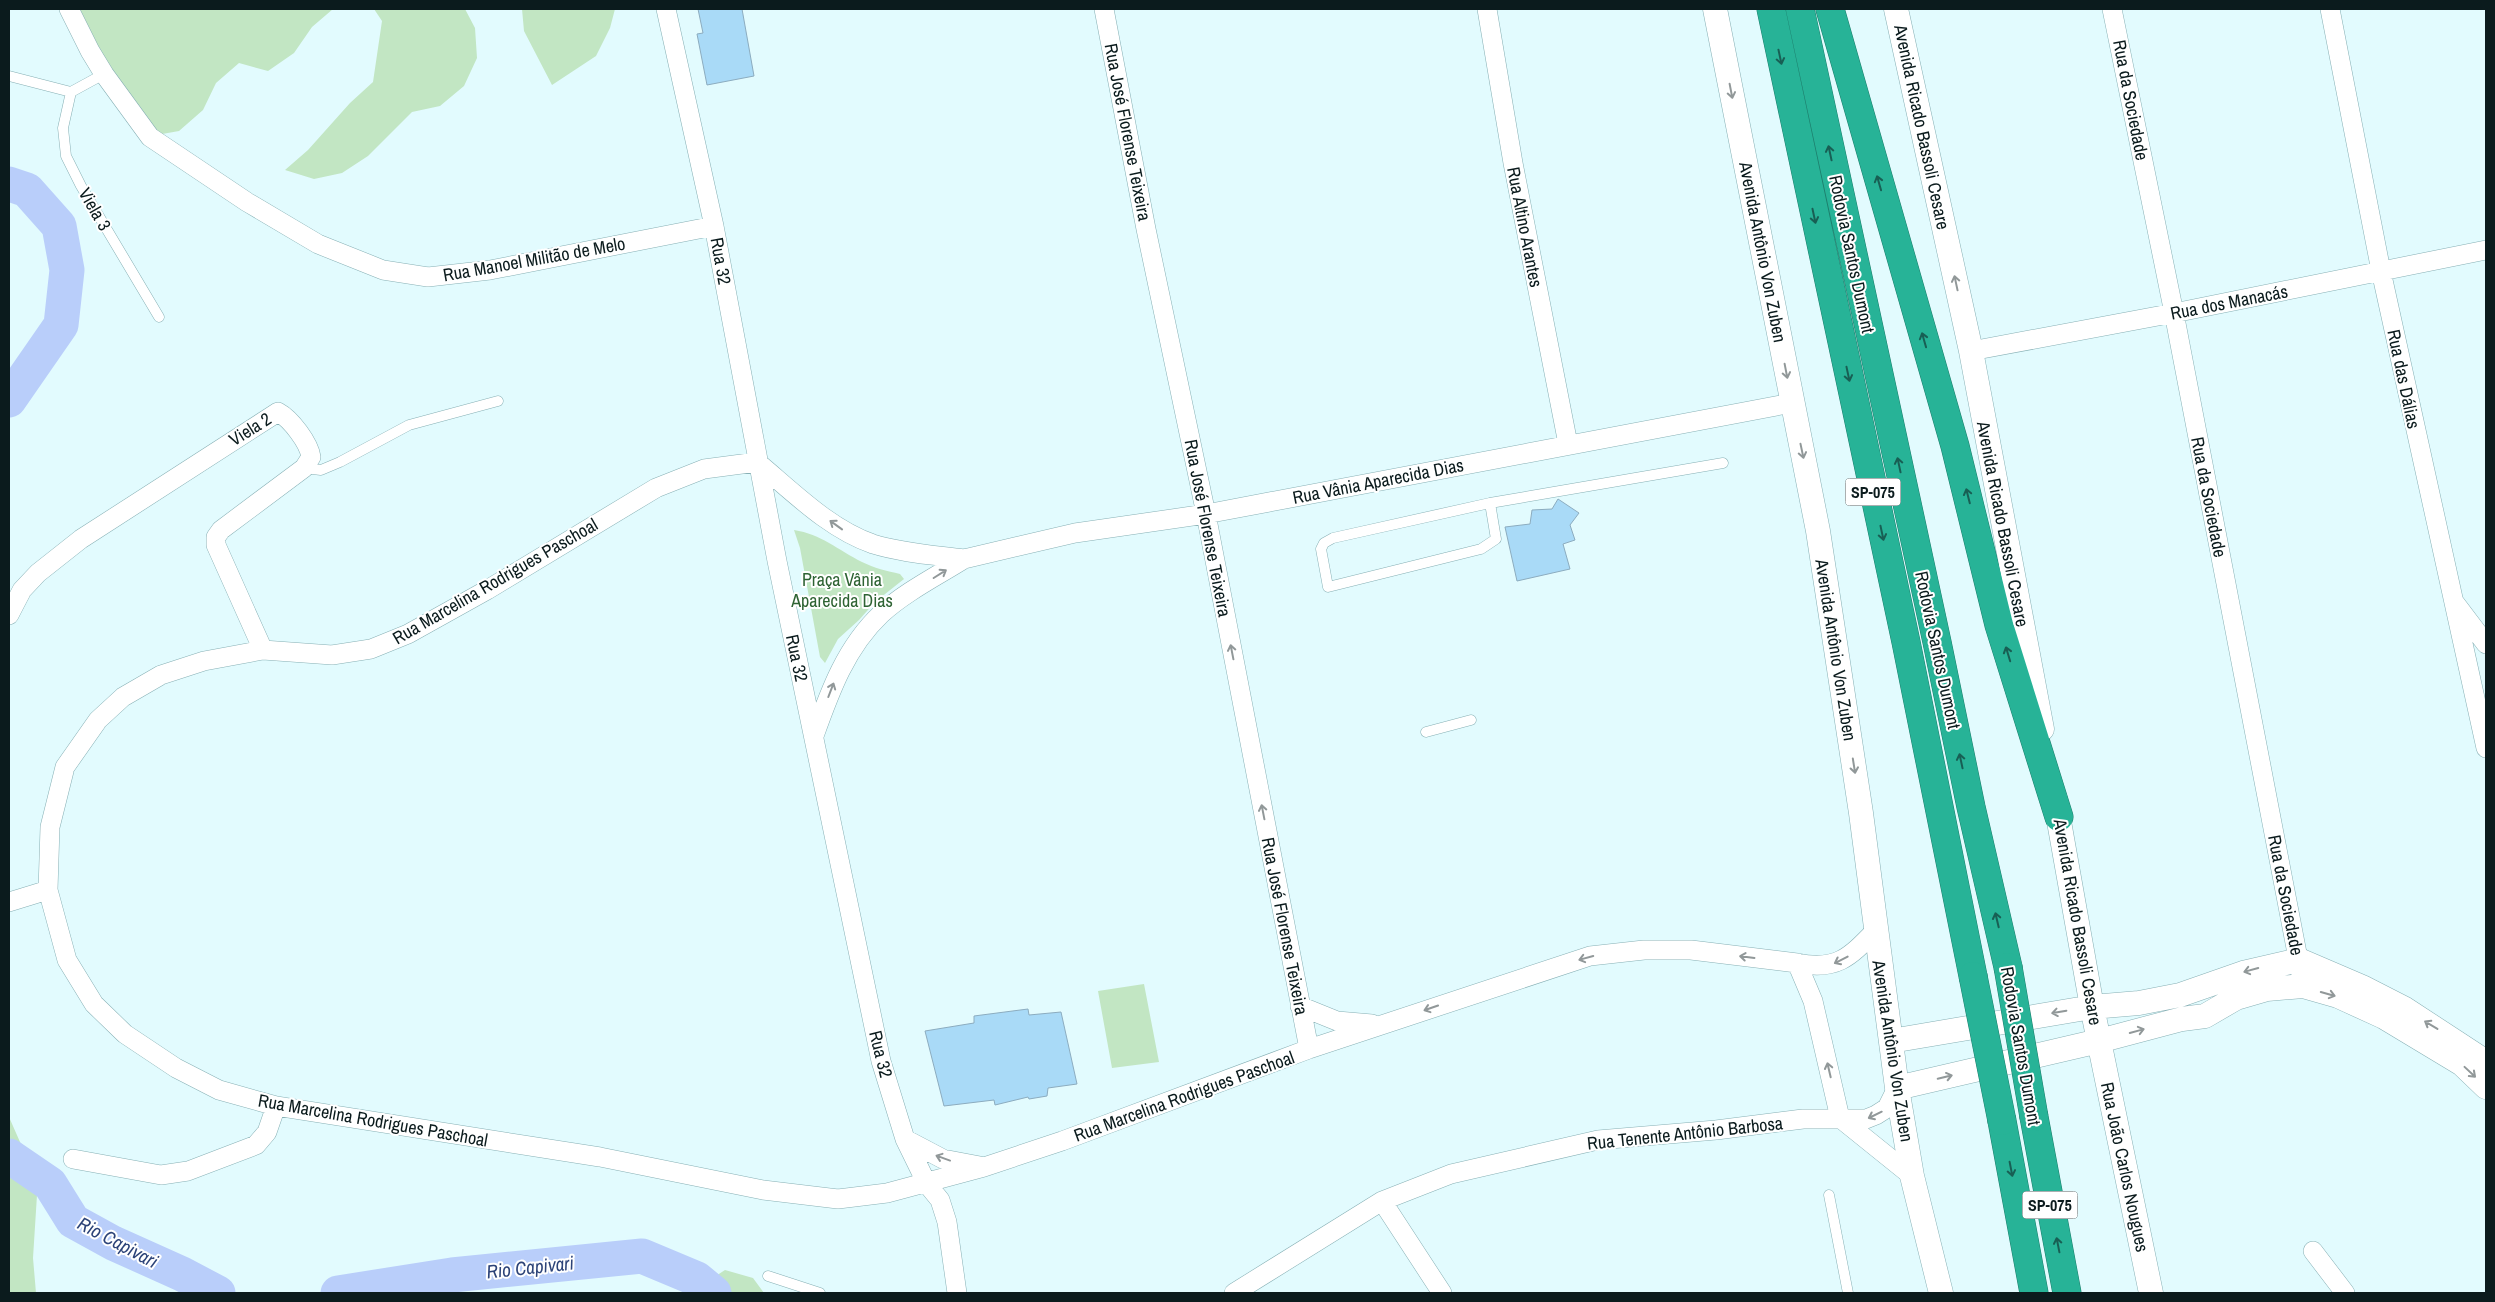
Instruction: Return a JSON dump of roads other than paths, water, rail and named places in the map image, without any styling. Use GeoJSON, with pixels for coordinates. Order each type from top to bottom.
{"type":"FeatureCollection","features":[{"type":"Feature","properties":{"kind":"highway","name":"Rodovia Santos Dumont"},"geometry":{"type":"LineString","coordinates":[[1771,9],[1904,632],[2002,1121],[2034,1293]]}},
{"type":"Feature","properties":{"kind":"highway","name":"Rodovia Santos Dumont"},"geometry":{"type":"LineString","coordinates":[[1800,9],[1937,642],[1970,807],[2008,967],[2067,1293]]}},
{"type":"Feature","properties":{"kind":"highway"},"geometry":{"type":"LineString","coordinates":[[1830,9],[1955,446],[1999,625],[2059,817]]}},
{"type":"Feature","properties":{"kind":"street","name":"Rua Manoel Militão de Melo"},"geometry":{"type":"LineString","coordinates":[[70,9],[90,51],[104,74],[150,137],[247,202],[318,244],[383,270],[428,277],[490,270],[714,226]]}},
{"type":"Feature","properties":{"kind":"street","name":"Rua 32"},"geometry":{"type":"LineString","coordinates":[[666,9],[714,226],[757,462],[881,1061],[905,1139],[927,1184],[940,1200],[947,1222],[957,1293]]}},
{"type":"Feature","properties":{"kind":"street","name":"Rua José Florense Teixeira"},"geometry":{"type":"LineString","coordinates":[[1104,9],[1146,229],[1206,514],[1309,1049]]}},
{"type":"Feature","properties":{"kind":"street","name":"Rua Altino Arantes"},"geometry":{"type":"LineString","coordinates":[[1486,9],[1513,163],[1568,444]]}},
{"type":"Feature","properties":{"kind":"street","name":"Avenida Antônio Von Zuben"},"geometry":{"type":"LineString","coordinates":[[1715,9],[1818,532],[1861,814],[1897,1088],[1912,1176],[1941,1293]]}},
{"type":"Feature","properties":{"kind":"street","name":"Avenida Ricado Bassoli Cesare"},"geometry":{"type":"LineString","coordinates":[[1896,9],[1970,351],[2059,817],[2099,1041]]}},
{"type":"Feature","properties":{"kind":"street","name":"Rua da Sociedade"},"geometry":{"type":"LineString","coordinates":[[2112,9],[2174,313],[2303,986]]}},
{"type":"Feature","properties":{"kind":"street","name":"Rua das Dálias"},"geometry":{"type":"LineString","coordinates":[[2330,9],[2381,271],[2486,748]]}},
{"type":"Feature","properties":{"kind":"street","name":"Rua dos Manacás"},"geometry":{"type":"LineString","coordinates":[[1970,351],[2174,313],[2486,250]]}},
{"type":"Feature","properties":{"kind":"street","name":"Rua Vânia Aparecida Dias"},"geometry":{"type":"LineString","coordinates":[[814,736],[836,676],[854,645],[882,613],[964,559],[1075,533],[1206,514],[1792,403]]}},
{"type":"Feature","properties":{"kind":"street","name":"Viela 2"},"geometry":{"type":"LineString","coordinates":[[9,615],[22,590],[38,573],[81,540],[273,414],[281,413],[310,451],[311,457],[304,468]]}},
{"type":"Feature","properties":{"kind":"street","name":"Rua Vânia Aparecida Dias"},"geometry":{"type":"LineString","coordinates":[[757,462],[842,530],[873,544],[964,559]]}},
{"type":"Feature","properties":{"kind":"street","name":"Rua Marcelina Rodrigues Paschoal"},"geometry":{"type":"LineString","coordinates":[[757,462],[704,469],[656,488],[479,594],[408,634],[371,648],[332,655],[263,650],[204,661],[161,675],[123,697],[98,720],[65,767],[50,827],[48,890],[67,960],[94,1004],[119,1028],[176,1068],[219,1090],[276,1106],[600,1158],[782,1192],[838,1198],[887,1193],[927,1184],[984,1167],[1081,1134],[1309,1049],[1590,956],[1644,950],[1691,950],[1797,963],[1818,968],[1836,963],[1854,952],[1875,931]]}},
{"type":"Feature","properties":{"kind":"street"},"geometry":{"type":"LineString","coordinates":[[263,650],[216,545],[216,537],[221,530],[304,468]]}},
{"type":"Feature","properties":{"kind":"street"},"geometry":{"type":"LineString","coordinates":[[2452,598],[2486,644]]}},
{"type":"Feature","properties":{"kind":"street"},"geometry":{"type":"LineString","coordinates":[[9,902],[48,890]]}},
{"type":"Feature","properties":{"kind":"street"},"geometry":{"type":"LineString","coordinates":[[1890,1041],[2092,1007],[2139,1003],[2180,995],[2243,972],[2299,960],[2362,987],[2405,1009],[2486,1062]]}},
{"type":"Feature","properties":{"kind":"street"},"geometry":{"type":"LineString","coordinates":[[1797,963],[1813,1001],[1840,1118],[1912,1176]]}},
{"type":"Feature","properties":{"kind":"street"},"geometry":{"type":"LineString","coordinates":[[1897,1088],[2099,1041],[2182,1019],[2205,1016],[2236,998],[2267,989],[2303,986],[2338,996],[2384,1017],[2462,1064],[2486,1087]]}},
{"type":"Feature","properties":{"kind":"street","name":"Rua Marcelina Rodrigues Paschoal"},"geometry":{"type":"LineString","coordinates":[[1300,1006],[1337,1021],[1383,1024]]}},
{"type":"Feature","properties":{"kind":"street","name":"Rua João Carlos Nougues"},"geometry":{"type":"LineString","coordinates":[[2099,1041],[2151,1293]]}},
{"type":"Feature","properties":{"kind":"street","name":"Rua Tenente Antônio Barbosa"},"geometry":{"type":"LineString","coordinates":[[1234,1293],[1382,1201],[1451,1174],[1598,1140],[1840,1118],[1866,1119],[1876,1116],[1887,1108],[1897,1088]]}},
{"type":"Feature","properties":{"kind":"street"},"geometry":{"type":"LineString","coordinates":[[73,1159],[161,1175],[188,1171],[256,1145],[267,1132],[276,1106]]}},
{"type":"Feature","properties":{"kind":"street","name":"Rua Marcelina Rodrigues Paschoal"},"geometry":{"type":"LineString","coordinates":[[905,1139],[943,1160],[984,1167]]}},
{"type":"Feature","properties":{"kind":"street"},"geometry":{"type":"LineString","coordinates":[[1382,1201],[1442,1293]]}},
{"type":"Feature","properties":{"kind":"street"},"geometry":{"type":"LineString","coordinates":[[2313,1251],[2345,1293]]}},
{"type":"Feature","properties":{"kind":"lane"},"geometry":{"type":"LineString","coordinates":[[9,76],[71,92],[104,74]]}},
{"type":"Feature","properties":{"kind":"lane","name":"Viela 3"},"geometry":{"type":"LineString","coordinates":[[71,92],[63,128],[66,156],[81,186],[159,317]]}},
{"type":"Feature","properties":{"kind":"lane"},"geometry":{"type":"LineString","coordinates":[[304,468],[321,470],[409,424],[498,401]]}},
{"type":"Feature","properties":{"kind":"lane"},"geometry":{"type":"LineString","coordinates":[[1490,503],[1496,539],[1486,547],[1328,587],[1321,549],[1324,543],[1333,538],[1490,503],[1723,462]]}},
{"type":"Feature","properties":{"kind":"lane"},"geometry":{"type":"LineString","coordinates":[[1426,732],[1471,720]]}},
{"type":"Feature","properties":{"kind":"lane"},"geometry":{"type":"LineString","coordinates":[[1829,1195],[1848,1293]]}},
{"type":"Feature","properties":{"kind":"lane"},"geometry":{"type":"LineString","coordinates":[[768,1276],[820,1293]]}},
{"type":"Feature","properties":{"kind":"waterway","name":"Rio Capivari"},"geometry":{"type":"LineString","coordinates":[[9,184],[27,190],[59,226],[67,270],[61,325],[9,400]]}},
{"type":"Feature","properties":{"kind":"waterway","name":"Rio Capivari"},"geometry":{"type":"LineString","coordinates":[[9,1156],[50,1184],[73,1221],[113,1243],[182,1274],[218,1293]]}},
{"type":"Feature","properties":{"kind":"waterway","name":"Rio Capivari"},"geometry":{"type":"LineString","coordinates":[[338,1293],[452,1275],[642,1256],[697,1279],[714,1293]]}},
{"type":"Feature","properties":{"kind":"park label","name":"Praça Vânia Aparecida Dias"},"geometry":{"type":"Point","coordinates":[842,589]}}]}
